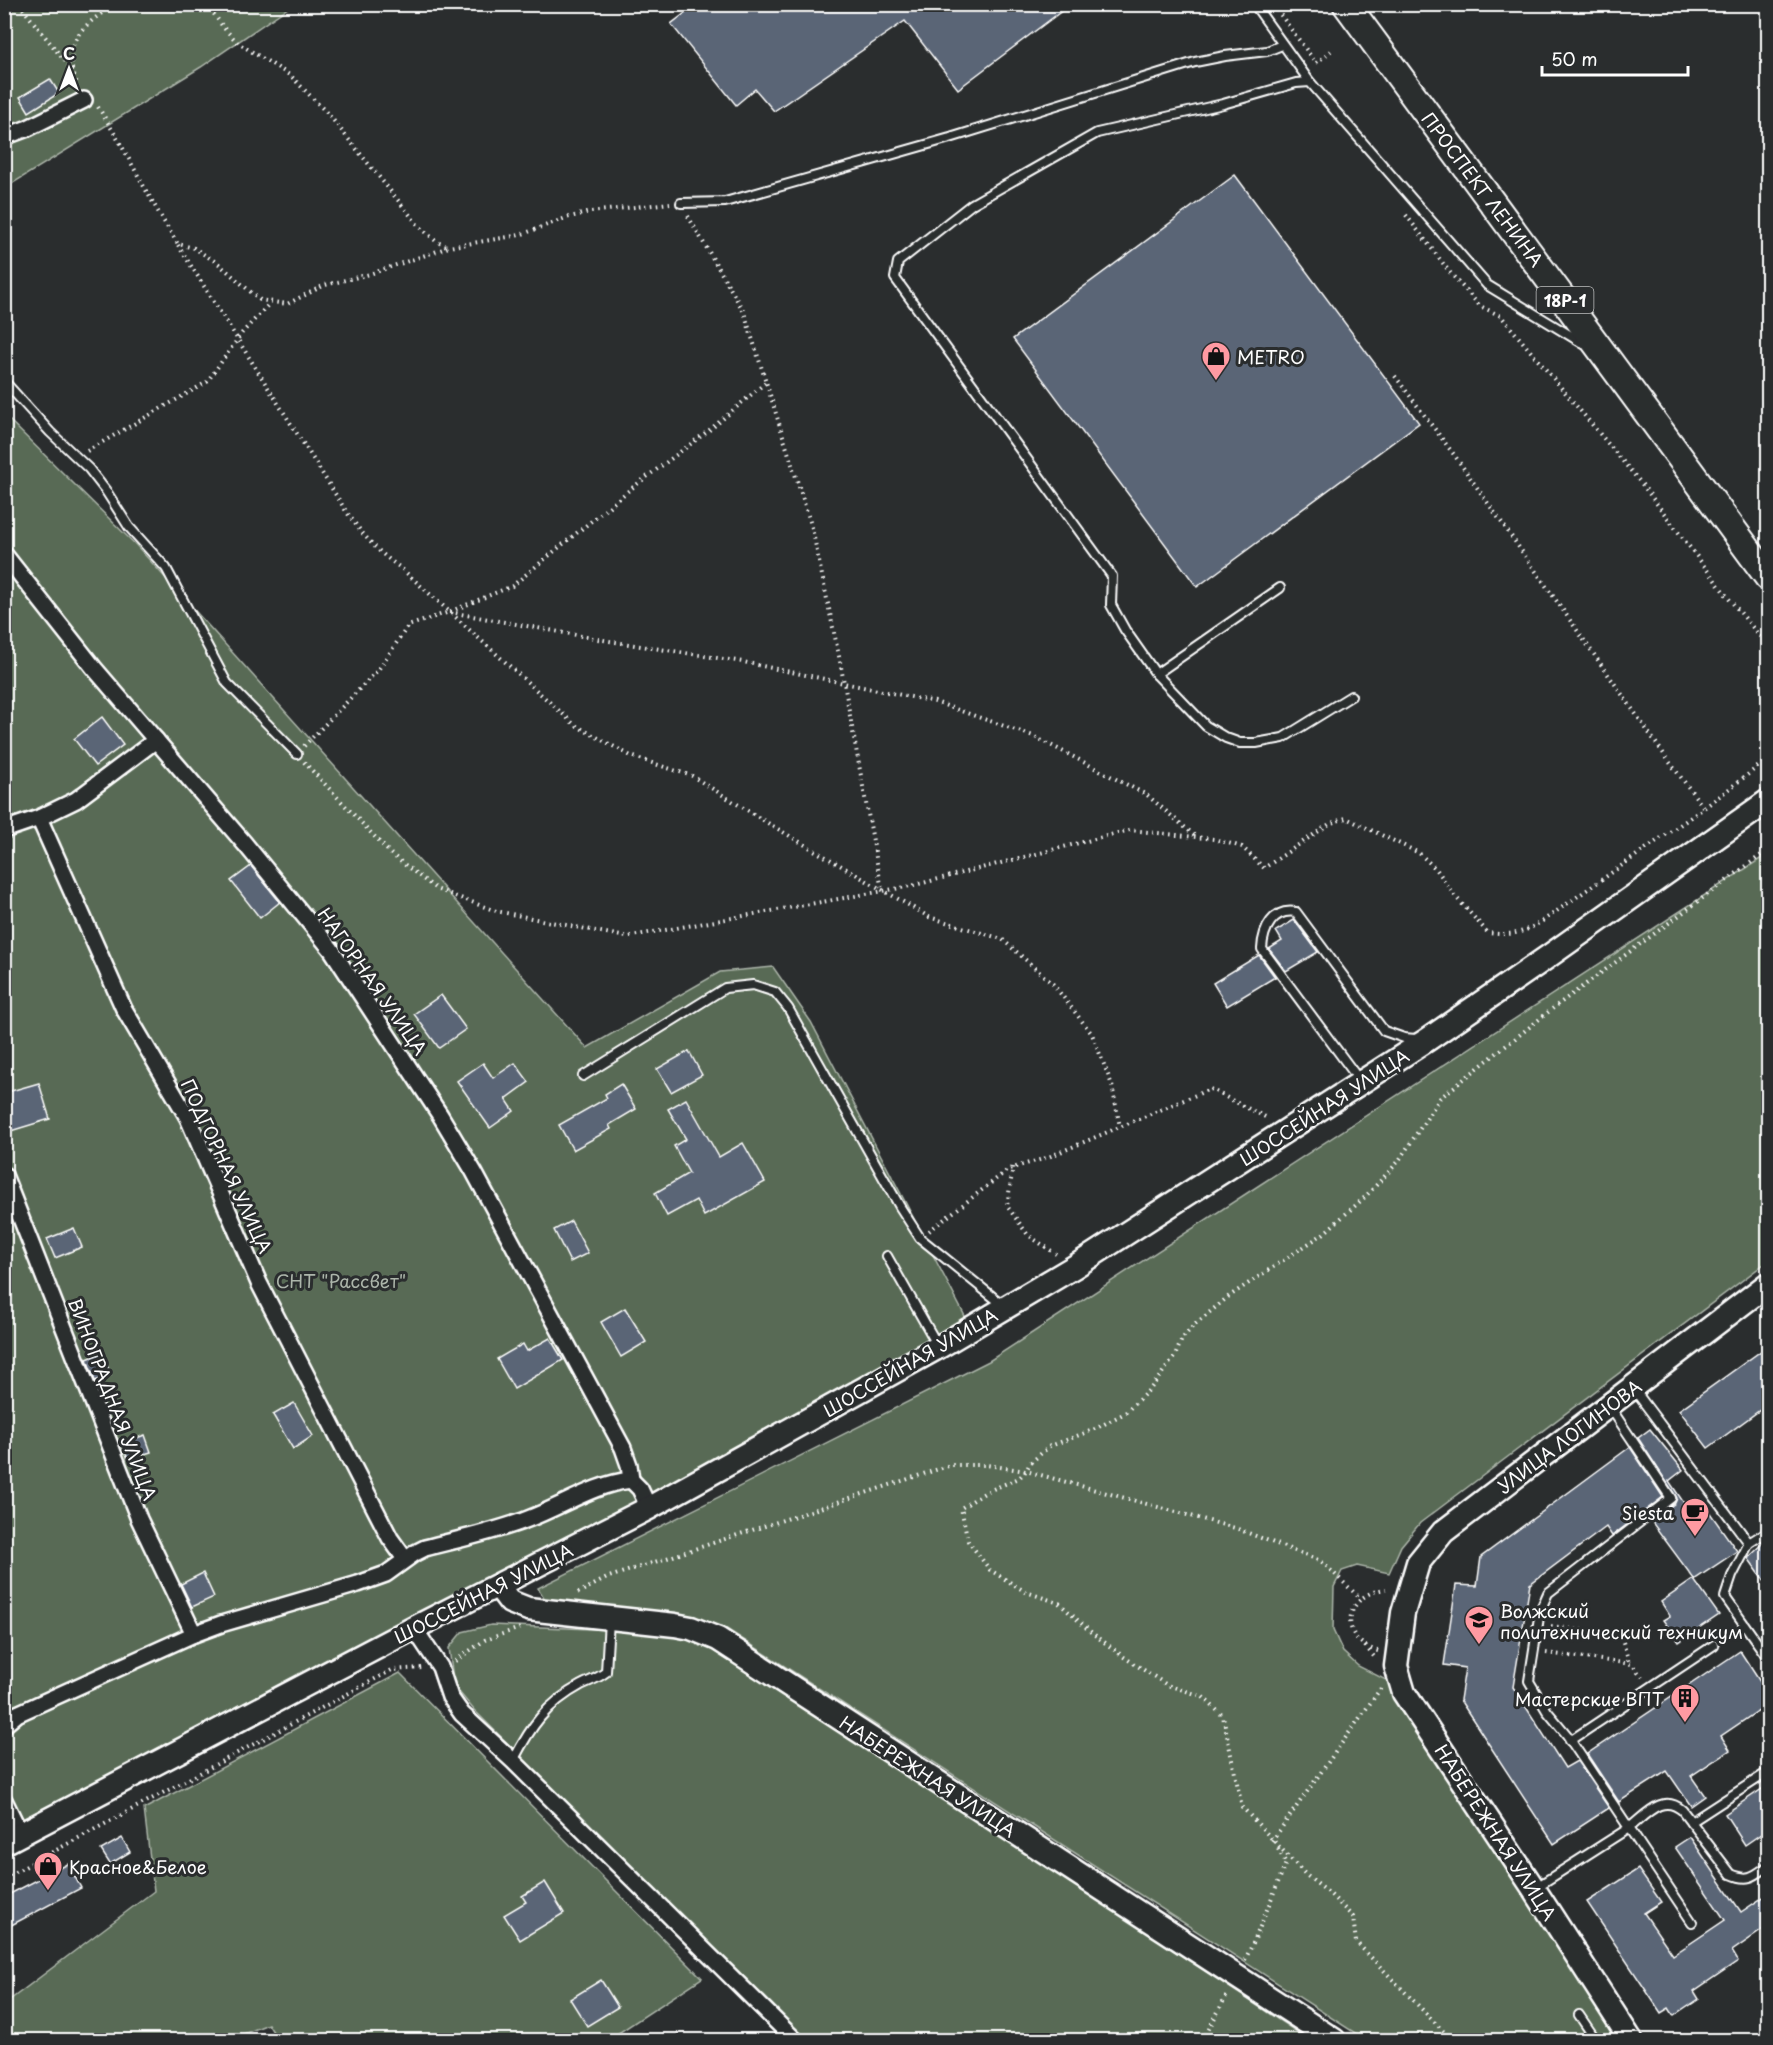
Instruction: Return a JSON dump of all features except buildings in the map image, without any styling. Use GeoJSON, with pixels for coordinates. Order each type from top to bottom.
{"type":"FeatureCollection","features":[{"type":"Feature","properties":{"kind":"main road","name":"ПРОСПЕКТ ЛЕНИНА"},"geometry":{"type":"LineString","coordinates":[[1346,4],[1768,577]]}},
{"type":"Feature","properties":{"kind":"street"},"geometry":{"type":"LineString","coordinates":[[4,136],[28,128],[84,100]]}},
{"type":"Feature","properties":{"kind":"street","name":"НАГОРНАЯ УЛИЦА"},"geometry":{"type":"LineString","coordinates":[[4,554],[94,668],[245,843],[331,950],[441,1115],[474,1172],[623,1448],[632,1480],[640,1489],[650,1508]]}},
{"type":"Feature","properties":{"kind":"street"},"geometry":{"type":"LineString","coordinates":[[4,830],[39,818],[76,800],[156,740]]}},
{"type":"Feature","properties":{"kind":"street","name":"ШОССЕЙНАЯ УЛИЦА"},"geometry":{"type":"LineString","coordinates":[[13,1839],[414,1628],[650,1508],[939,1347],[1074,1267],[1288,1131],[1549,956],[1768,801]]}},
{"type":"Feature","properties":{"kind":"street","name":"ПОДГОРНАЯ УЛИЦА"},"geometry":{"type":"LineString","coordinates":[[39,818],[124,1009],[188,1118],[259,1283],[390,1538],[405,1559]]}},
{"type":"Feature","properties":{"kind":"street","name":"ВИНОГРАДНАЯ УЛИЦА"},"geometry":{"type":"LineString","coordinates":[[4,1175],[140,1519],[194,1634]]}},
{"type":"Feature","properties":{"kind":"street","name":"УЛИЦА ЛОГИНОВА"},"geometry":{"type":"LineString","coordinates":[[1403,1613],[1418,1563],[1443,1532],[1768,1284]]}},
{"type":"Feature","properties":{"kind":"street"},"geometry":{"type":"LineString","coordinates":[[4,1725],[17,1714],[194,1634],[358,1584],[386,1574],[405,1559],[425,1548],[524,1521],[594,1488],[632,1480]]}},
{"type":"Feature","properties":{"kind":"street","name":"НАБЕРЕЖНАЯ УЛИЦА"},"geometry":{"type":"LineString","coordinates":[[498,1586],[510,1602],[518,1606],[549,1612],[675,1625],[691,1628],[717,1639],[1334,2040]]}},
{"type":"Feature","properties":{"kind":"street","name":"НАБЕРЕЖНАЯ УЛИЦА"},"geometry":{"type":"LineString","coordinates":[[1403,1613],[1396,1666],[1404,1693],[1631,2040]]}},
{"type":"Feature","properties":{"kind":"street"},"geometry":{"type":"LineString","coordinates":[[414,1628],[440,1667],[450,1697],[462,1714],[513,1761],[795,2040]]}},
{"type":"Feature","properties":{"kind":"street"},"geometry":{"type":"LineString","coordinates":[[4,1800],[13,1839]]}},
{"type":"Feature","properties":{"kind":"lane"},"geometry":{"type":"LineString","coordinates":[[1254,4],[1310,82],[1487,285],[1609,359]]}},
{"type":"Feature","properties":{"kind":"lane"},"geometry":{"type":"LineString","coordinates":[[681,203],[725,202],[950,138],[1195,62],[1267,51],[1282,45]]}},
{"type":"Feature","properties":{"kind":"lane"},"geometry":{"type":"LineString","coordinates":[[1310,82],[1296,83],[1223,104],[1098,133],[972,204],[898,262],[895,278],[1113,576],[1111,605],[1125,630],[1156,674],[1206,726],[1240,743],[1256,743],[1283,738],[1351,696]]}},
{"type":"Feature","properties":{"kind":"lane"},"geometry":{"type":"LineString","coordinates":[[4,381],[106,490],[129,528],[166,568],[227,683],[297,754]]}},
{"type":"Feature","properties":{"kind":"lane"},"geometry":{"type":"LineString","coordinates":[[1156,674],[1280,588]]}},
{"type":"Feature","properties":{"kind":"lane"},"geometry":{"type":"LineString","coordinates":[[1360,1081],[1262,950],[1266,929],[1270,921],[1278,915],[1287,910],[1296,912],[1384,1032],[1404,1038],[1426,1040]]}},
{"type":"Feature","properties":{"kind":"lane"},"geometry":{"type":"LineString","coordinates":[[583,1076],[725,988],[753,985],[775,992],[788,1008],[900,1207],[920,1238],[1006,1307]]}},
{"type":"Feature","properties":{"kind":"lane"},"geometry":{"type":"LineString","coordinates":[[887,1256],[939,1347]]}},
{"type":"Feature","properties":{"kind":"lane"},"geometry":{"type":"LineString","coordinates":[[1633,1388],[1749,1543]]}},
{"type":"Feature","properties":{"kind":"lane"},"geometry":{"type":"LineString","coordinates":[[1609,1406],[1671,1498],[1548,1593],[1540,1611],[1529,1681],[1547,1711],[1570,1741],[1692,1922]]}},
{"type":"Feature","properties":{"kind":"lane"},"geometry":{"type":"LineString","coordinates":[[1768,1531],[1749,1543],[1732,1576],[1725,1597],[1768,1658]]}},
{"type":"Feature","properties":{"kind":"lane"},"geometry":{"type":"LineString","coordinates":[[513,1761],[527,1732],[541,1714],[582,1684],[596,1680],[606,1672],[609,1618]]}},
{"type":"Feature","properties":{"kind":"lane"},"geometry":{"type":"LineString","coordinates":[[1570,1741],[1714,1645]]}},
{"type":"Feature","properties":{"kind":"lane"},"geometry":{"type":"LineString","coordinates":[[1691,1822],[1768,1772]]}},
{"type":"Feature","properties":{"kind":"lane"},"geometry":{"type":"LineString","coordinates":[[1534,1889],[1629,1828],[1660,1804],[1668,1802],[1676,1804],[1682,1810],[1731,1874],[1742,1879],[1753,1876],[1768,1866]]}},
{"type":"Feature","properties":{"kind":"lane"},"geometry":{"type":"LineString","coordinates":[[1579,2014],[1596,2040]]}},
{"type":"Feature","properties":{"kind":"path"},"geometry":{"type":"LineString","coordinates":[[19,4],[72,70],[84,100],[97,105],[118,138],[156,211],[238,341],[364,536],[383,556],[401,568],[575,724],[631,756],[692,776],[929,917],[1002,939],[1053,984],[1092,1034],[1112,1085],[1120,1127]]}},
{"type":"Feature","properties":{"kind":"path"},"geometry":{"type":"LineString","coordinates":[[72,70],[72,48],[78,35],[114,4]]}},
{"type":"Feature","properties":{"kind":"path"},"geometry":{"type":"LineString","coordinates":[[207,4],[238,43],[291,76],[328,115],[418,225],[437,242],[449,248]]}},
{"type":"Feature","properties":{"kind":"path"},"geometry":{"type":"LineString","coordinates":[[1273,4],[1317,63],[1332,51]]}},
{"type":"Feature","properties":{"kind":"path"},"geometry":{"type":"LineString","coordinates":[[178,244],[194,248],[219,264],[260,300],[286,304],[325,285],[370,274],[449,248],[520,235],[566,218],[634,206],[681,203],[744,312],[812,528],[844,683],[882,890]]}},
{"type":"Feature","properties":{"kind":"path"},"geometry":{"type":"LineString","coordinates":[[1402,210],[1452,275],[1480,306],[1501,316],[1612,448],[1768,646]]}},
{"type":"Feature","properties":{"kind":"path"},"geometry":{"type":"LineString","coordinates":[[76,457],[207,382],[242,333],[270,303]]}},
{"type":"Feature","properties":{"kind":"path"},"geometry":{"type":"LineString","coordinates":[[1395,376],[1455,456],[1668,760],[1704,807]]}},
{"type":"Feature","properties":{"kind":"path"},"geometry":{"type":"LineString","coordinates":[[765,383],[711,428],[628,490],[512,585],[449,612],[408,626],[378,670],[297,754],[391,854],[436,889],[496,911],[626,937],[911,886],[1130,830],[1196,836],[1242,847],[1264,868],[1332,823],[1346,818],[1419,853],[1437,870],[1455,896],[1488,933],[1504,935],[1528,930],[1536,925],[1768,759]]}},
{"type":"Feature","properties":{"kind":"path"},"geometry":{"type":"LineString","coordinates":[[449,612],[743,662],[935,702],[1033,736],[1147,795],[1196,836]]}},
{"type":"Feature","properties":{"kind":"path"},"geometry":{"type":"LineString","coordinates":[[1452,2040],[1356,1942],[1353,1917],[1272,1840],[1242,1808],[1223,1716],[1202,1696],[1167,1685],[1124,1657],[1092,1633],[1059,1603],[1026,1592],[990,1570],[968,1541],[961,1508],[986,1492],[1019,1478],[1030,1463],[1050,1446],[1093,1430],[1125,1413],[1151,1388],[1175,1356],[1182,1339],[1194,1325],[1228,1297],[1323,1234],[1365,1197],[1398,1162],[1440,1098],[1556,1006],[1768,850]]}},
{"type":"Feature","properties":{"kind":"path"},"geometry":{"type":"LineString","coordinates":[[920,1238],[1013,1167],[1046,1158],[1210,1089],[1288,1131]]}},
{"type":"Feature","properties":{"kind":"path"},"geometry":{"type":"LineString","coordinates":[[1013,1167],[1007,1206],[1028,1235],[1074,1267]]}},
{"type":"Feature","properties":{"kind":"path"},"geometry":{"type":"LineString","coordinates":[[4,1878],[392,1670],[440,1667],[453,1663],[485,1640],[521,1628],[588,1587],[609,1577],[951,1465],[987,1465],[1026,1471],[1235,1528],[1321,1562],[1360,1598]]}},
{"type":"Feature","properties":{"kind":"path"},"geometry":{"type":"LineString","coordinates":[[1378,1661],[1352,1631],[1352,1611],[1360,1598],[1373,1590],[1386,1589]]}},
{"type":"Feature","properties":{"kind":"path"},"geometry":{"type":"LineString","coordinates":[[1538,1625],[1621,1635],[1629,1664]]}},
{"type":"Feature","properties":{"kind":"path"},"geometry":{"type":"LineString","coordinates":[[1365,1646],[1379,1651]]}},
{"type":"Feature","properties":{"kind":"path"},"geometry":{"type":"LineString","coordinates":[[1534,1652],[1632,1664],[1650,1688]]}},
{"type":"Feature","properties":{"kind":"path"},"geometry":{"type":"LineString","coordinates":[[1272,1840],[1381,1688],[1382,1678]]}},
{"type":"Feature","properties":{"kind":"path"},"geometry":{"type":"LineString","coordinates":[[1203,2040],[1256,1939],[1286,1863],[1272,1840]]}},
{"type":"Feature","properties":{"kind":"green space"},"geometry":{"type":"Polygon","coordinates":[[[5,5],[292,5],[201,67],[5,188],[5,5]]]}},
{"type":"Feature","properties":{"kind":"green space","name":"СНТ \"Рассвет\""},"geometry":{"type":"Polygon","coordinates":[[[4,415],[136,545],[587,1048],[720,972],[773,967],[811,1022],[968,1322],[629,1510],[4,1835],[4,415]]]}},
{"type":"Feature","properties":{"kind":"green space"},"geometry":{"type":"Polygon","coordinates":[[[1768,854],[1768,1261],[1420,1523],[1401,1546],[1389,1573],[1357,1566],[1342,1571],[1334,1587],[1333,1630],[1343,1652],[1358,1666],[1390,1682],[1619,2040],[1366,2040],[722,1626],[548,1604],[538,1588],[989,1361],[1768,854]]]}},
{"type":"Feature","properties":{"kind":"green space"},"geometry":{"type":"Polygon","coordinates":[[[491,1625],[644,1631],[697,1641],[843,1731],[1309,2040],[806,2040],[474,1710],[454,1686],[449,1648],[462,1632],[491,1625]]]}},
{"type":"Feature","properties":{"kind":"green space"},"geometry":{"type":"Polygon","coordinates":[[[400,1673],[702,1978],[608,2040],[278,2040],[268,2024],[229,2040],[5,2040],[4,1992],[11,1999],[154,1891],[144,1809],[400,1673]]]}},
{"type":"Feature","properties":{"kind":"place","name":"METRO"},"geometry":{"type":"Point","coordinates":[1216,382]}},
{"type":"Feature","properties":{"kind":"place","name":"Siesta"},"geometry":{"type":"Point","coordinates":[1695,1538]}},
{"type":"Feature","properties":{"kind":"place","name":"Волжский политехнический техникум"},"geometry":{"type":"Point","coordinates":[1479,1646]}},
{"type":"Feature","properties":{"kind":"place","name":"Мастерские ВПТ"},"geometry":{"type":"Point","coordinates":[1685,1724]}},
{"type":"Feature","properties":{"kind":"place","name":"Красное&Белое"},"geometry":{"type":"Point","coordinates":[48,1892]}}]}
